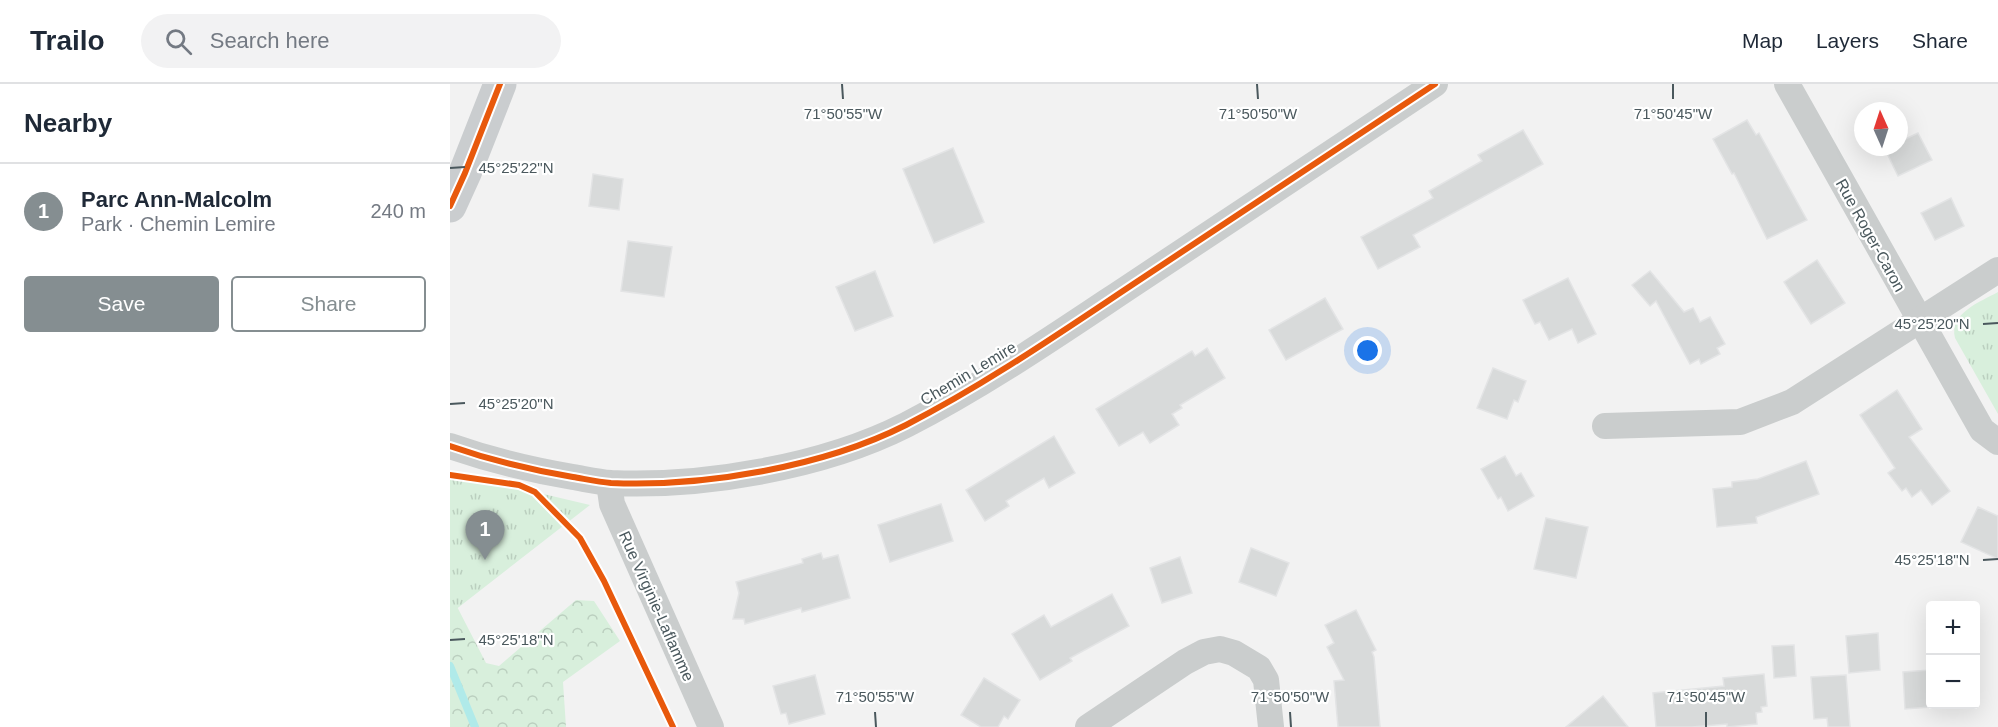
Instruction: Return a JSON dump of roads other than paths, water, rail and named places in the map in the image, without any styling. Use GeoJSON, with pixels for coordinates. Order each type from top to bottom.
{"type":"FeatureCollection","features":[{"type":"Feature","properties":{"kind":"street"},"geometry":{"type":"LineString","coordinates":[[450,206],[500,84]]}},
{"type":"Feature","properties":{"kind":"street","name":"Chemin Lemire"},"geometry":{"type":"LineString","coordinates":[[450,446],[526,468],[609,483],[687,482],[752,473],[861,444],[904,425],[967,391],[1083,318],[1435,84]]}},
{"type":"Feature","properties":{"kind":"street","name":"Rue Roger-Caron"},"geometry":{"type":"LineString","coordinates":[[1787,84],[1982,430],[1998,442]]}},
{"type":"Feature","properties":{"kind":"street"},"geometry":{"type":"LineString","coordinates":[[1605,426],[1740,422],[1792,402],[1998,270]]}},
{"type":"Feature","properties":{"kind":"street","name":"Rue Virginie-Laflamme"},"geometry":{"type":"LineString","coordinates":[[609,483],[612,504],[711,727]]}},
{"type":"Feature","properties":{"kind":"street"},"geometry":{"type":"LineString","coordinates":[[1088,727],[1185,662],[1204,652],[1220,649],[1234,653],[1259,669],[1266,680],[1271,727]]}},
{"type":"Feature","properties":{"kind":"waterway"},"geometry":{"type":"LineString","coordinates":[[450,666],[475,727]]}},
{"type":"Feature","properties":{"kind":"place","name":"Parc Ann-Malcolm"},"geometry":{"type":"Point","coordinates":[485,560]}}]}
